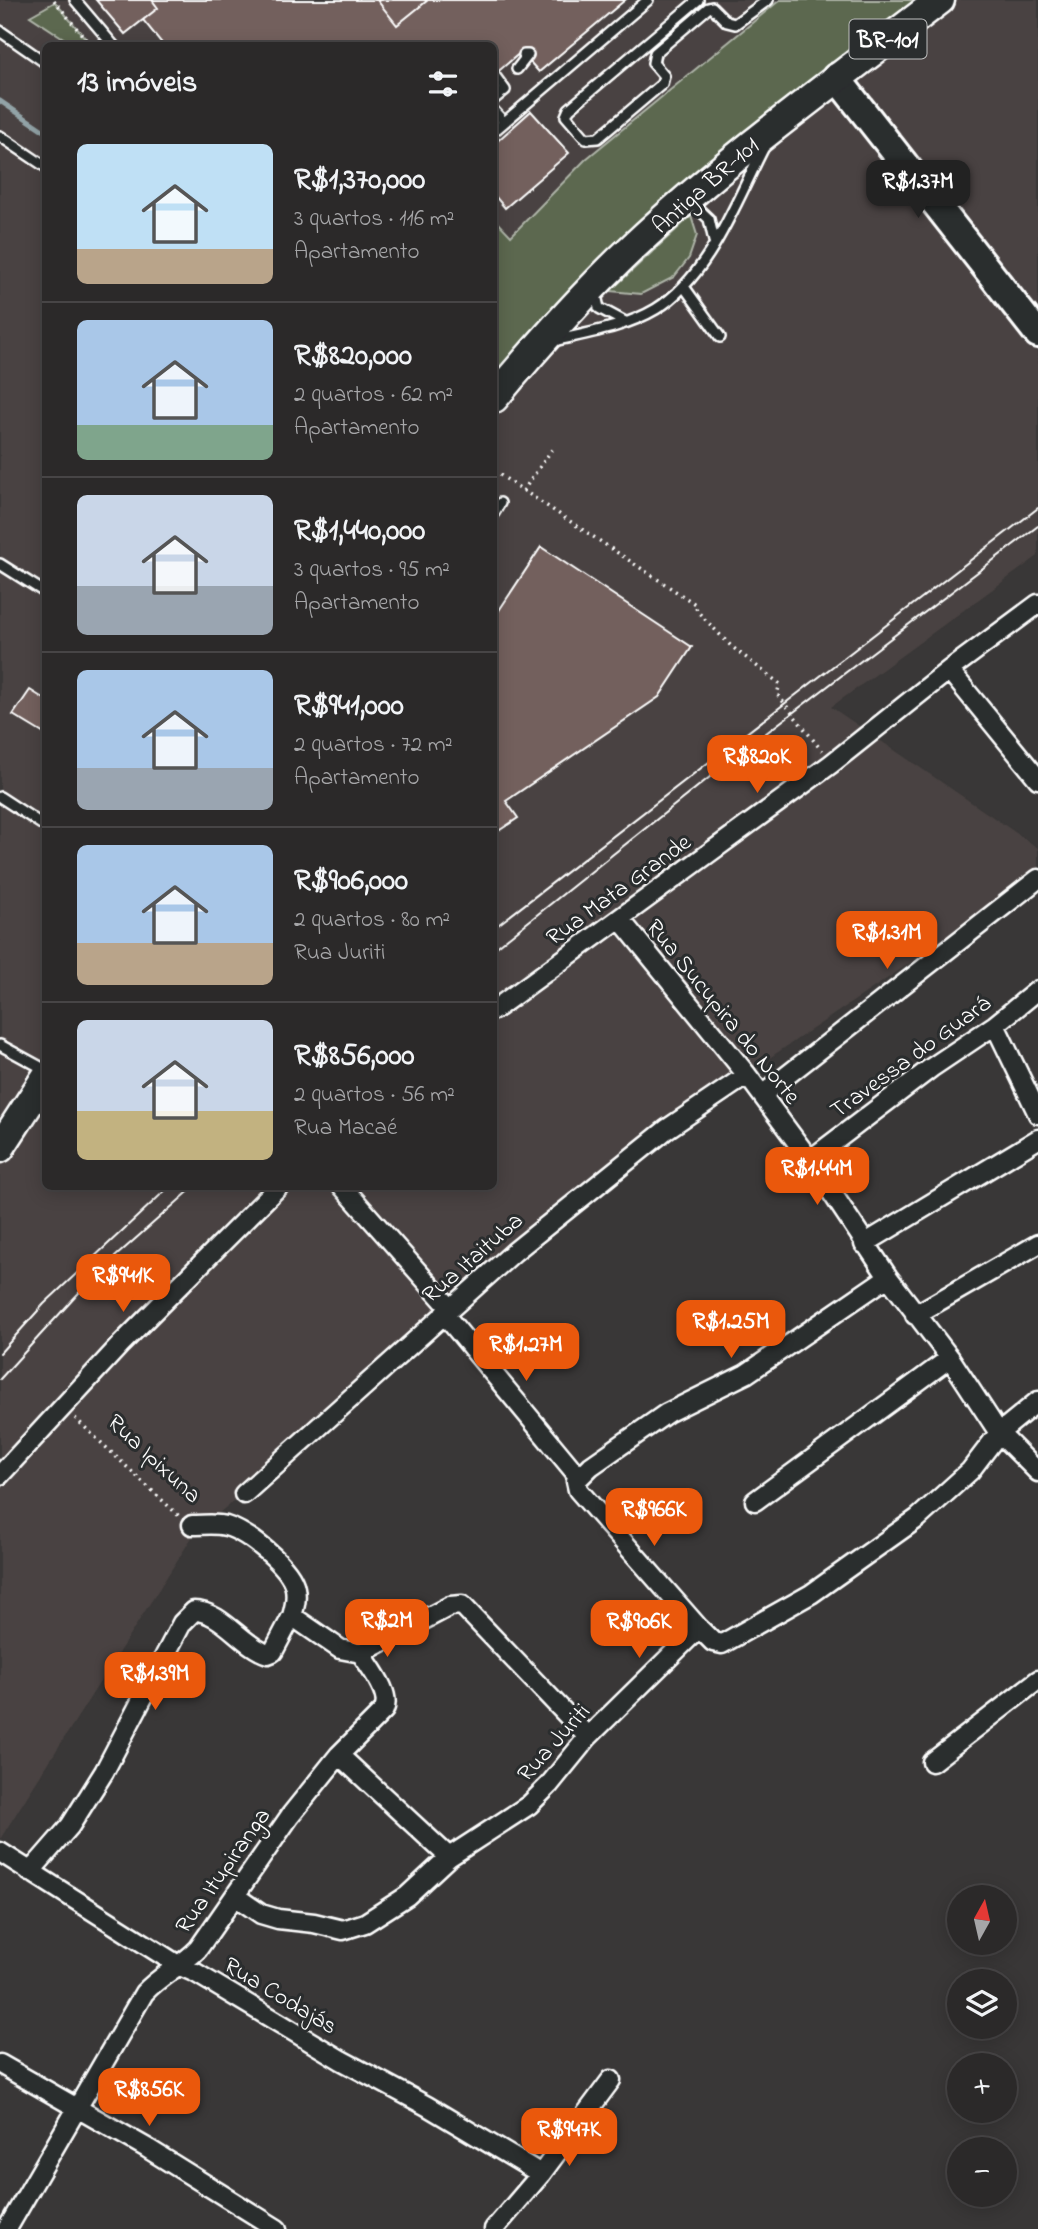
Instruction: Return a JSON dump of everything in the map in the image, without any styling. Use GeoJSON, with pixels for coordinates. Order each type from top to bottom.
{"type":"FeatureCollection","features":[{"type":"Feature","properties":{"kind":"main road","name":"Antiga BR-101"},"geometry":{"type":"LineString","coordinates":[[497,394],[596,285],[688,199],[836,77],[940,0]]}},
{"type":"Feature","properties":{"kind":"main road"},"geometry":{"type":"LineString","coordinates":[[0,1148],[42,1083]]}},
{"type":"Feature","properties":{"kind":"street"},"geometry":{"type":"LineString","coordinates":[[836,77],[1038,334]]}},
{"type":"Feature","properties":{"kind":"street","name":"Rua Mata Grande"},"geometry":{"type":"LineString","coordinates":[[497,1008],[831,764],[949,670],[1038,604]]}},
{"type":"Feature","properties":{"kind":"street"},"geometry":{"type":"LineString","coordinates":[[949,670],[1038,779]]}},
{"type":"Feature","properties":{"kind":"street"},"geometry":{"type":"LineString","coordinates":[[762,1095],[1038,879]]}},
{"type":"Feature","properties":{"kind":"street","name":"Rua Sucupira do Norte"},"geometry":{"type":"LineString","coordinates":[[620,919],[747,1075],[810,1160],[864,1244],[950,1358],[999,1433],[1038,1472]]}},
{"type":"Feature","properties":{"kind":"street","name":"Travessa do Guará"},"geometry":{"type":"LineString","coordinates":[[810,1160],[911,1083],[995,1025],[1038,990]]}},
{"type":"Feature","properties":{"kind":"street"},"geometry":{"type":"LineString","coordinates":[[995,1025],[1038,1114]]}},
{"type":"Feature","properties":{"kind":"street","name":"Rua Itaituba"},"geometry":{"type":"LineString","coordinates":[[244,1494],[514,1252],[667,1129],[747,1075]]}},
{"type":"Feature","properties":{"kind":"street"},"geometry":{"type":"LineString","coordinates":[[864,1244],[1038,1139]]}},
{"type":"Feature","properties":{"kind":"street"},"geometry":{"type":"LineString","coordinates":[[0,1475],[65,1408],[121,1343],[275,1190]]}},
{"type":"Feature","properties":{"kind":"street"},"geometry":{"type":"LineString","coordinates":[[345,1190],[584,1471]]}},
{"type":"Feature","properties":{"kind":"street"},"geometry":{"type":"LineString","coordinates":[[915,1315],[1038,1244]]}},
{"type":"Feature","properties":{"kind":"street"},"geometry":{"type":"LineString","coordinates":[[888,1277],[746,1374],[667,1413],[584,1471],[575,1486],[713,1642],[722,1644],[811,1594],[940,1500],[970,1471],[999,1433],[1038,1401]]}},
{"type":"Feature","properties":{"kind":"street"},"geometry":{"type":"LineString","coordinates":[[755,1501],[950,1358]]}},
{"type":"Feature","properties":{"kind":"street","name":"Rua Ipixuna"},"geometry":{"type":"LineString","coordinates":[[192,1525],[209,1523],[228,1527],[264,1550],[280,1564],[295,1586],[292,1616]]}},
{"type":"Feature","properties":{"kind":"street"},"geometry":{"type":"LineString","coordinates":[[30,1872],[70,1826],[117,1748],[174,1635],[194,1611],[208,1613],[265,1654],[273,1652],[292,1616],[341,1649],[361,1653],[450,1606],[462,1605],[588,1737]]}},
{"type":"Feature","properties":{"kind":"street","name":"Rua Juriti"},"geometry":{"type":"LineString","coordinates":[[235,1896],[267,1917],[343,1930],[365,1923],[407,1895],[449,1857],[529,1805],[588,1737],[699,1628]]}},
{"type":"Feature","properties":{"kind":"street","name":"Rua Itupiranga"},"geometry":{"type":"LineString","coordinates":[[7,2229],[144,1993],[154,1982],[198,1949],[290,1816],[339,1755],[386,1707],[386,1699],[361,1653]]}},
{"type":"Feature","properties":{"kind":"street"},"geometry":{"type":"LineString","coordinates":[[932,1762],[1038,1680]]}},
{"type":"Feature","properties":{"kind":"street"},"geometry":{"type":"LineString","coordinates":[[339,1755],[449,1857]]}},
{"type":"Feature","properties":{"kind":"street","name":"Rua Codajás"},"geometry":{"type":"LineString","coordinates":[[0,1852],[178,1965],[203,1976],[341,2060],[427,2106],[541,2174]]}},
{"type":"Feature","properties":{"kind":"street"},"geometry":{"type":"LineString","coordinates":[[0,2064],[147,2148],[277,2229]]}},
{"type":"Feature","properties":{"kind":"street"},"geometry":{"type":"LineString","coordinates":[[494,2229],[541,2174],[611,2080]]}},
{"type":"Feature","properties":{"kind":"lane"},"geometry":{"type":"LineString","coordinates":[[75,0],[111,42]]}},
{"type":"Feature","properties":{"kind":"lane"},"geometry":{"type":"LineString","coordinates":[[497,128],[648,0]]}},
{"type":"Feature","properties":{"kind":"lane"},"geometry":{"type":"LineString","coordinates":[[698,0],[569,109],[566,117],[586,139],[598,138],[662,84],[664,76],[653,64],[655,53],[708,8],[712,7],[727,22],[735,24],[768,0]]}},
{"type":"Feature","properties":{"kind":"lane"},"geometry":{"type":"LineString","coordinates":[[0,31],[42,60]]}},
{"type":"Feature","properties":{"kind":"lane"},"geometry":{"type":"LineString","coordinates":[[517,69],[528,55],[524,55]]}},
{"type":"Feature","properties":{"kind":"lane"},"geometry":{"type":"LineString","coordinates":[[497,79],[505,90],[497,97]]}},
{"type":"Feature","properties":{"kind":"lane"},"geometry":{"type":"LineString","coordinates":[[497,114],[504,122]]}},
{"type":"Feature","properties":{"kind":"lane"},"geometry":{"type":"LineString","coordinates":[[539,345],[625,322],[655,310],[685,288],[701,267],[777,124]]}},
{"type":"Feature","properties":{"kind":"lane"},"geometry":{"type":"LineString","coordinates":[[0,136],[42,164]]}},
{"type":"Feature","properties":{"kind":"lane"},"geometry":{"type":"LineString","coordinates":[[688,199],[709,219],[714,243]]}},
{"type":"Feature","properties":{"kind":"lane"},"geometry":{"type":"LineString","coordinates":[[596,285],[594,294],[599,308],[625,322]]}},
{"type":"Feature","properties":{"kind":"lane"},"geometry":{"type":"LineString","coordinates":[[685,288],[720,337]]}},
{"type":"Feature","properties":{"kind":"lane"},"geometry":{"type":"LineString","coordinates":[[497,508],[500,503]]}},
{"type":"Feature","properties":{"kind":"lane"},"geometry":{"type":"LineString","coordinates":[[0,564],[42,590]]}},
{"type":"Feature","properties":{"kind":"lane"},"geometry":{"type":"LineString","coordinates":[[0,797],[42,824]]}},
{"type":"Feature","properties":{"kind":"lane"},"geometry":{"type":"LineString","coordinates":[[0,1045],[42,1068]]}},
{"type":"Feature","properties":{"kind":"path"},"geometry":{"type":"LineString","coordinates":[[54,0],[88,42]]}},
{"type":"Feature","properties":{"kind":"path"},"geometry":{"type":"LineString","coordinates":[[523,491],[555,445]]}},
{"type":"Feature","properties":{"kind":"path"},"geometry":{"type":"LineString","coordinates":[[497,473],[695,604],[697,611],[731,646],[780,684],[777,694],[831,764]]}},
{"type":"Feature","properties":{"kind":"path","name":"Rua Ipixuna"},"geometry":{"type":"LineString","coordinates":[[65,1408],[192,1525]]}},
{"type":"Feature","properties":{"kind":"shaded area"},"geometry":{"type":"Polygon","coordinates":[[[0,0],[1038,0],[1038,556],[831,707],[1038,848],[1038,877],[723,1089],[194,1534],[0,1839],[0,0]]]}},
{"type":"Feature","properties":{"kind":"green space"},"geometry":{"type":"Polygon","coordinates":[[[780,0],[940,0],[777,124],[497,395],[497,221],[511,236],[586,159],[780,0]]]}},
{"type":"Feature","properties":{"kind":"green space"},"geometry":{"type":"Polygon","coordinates":[[[55,2],[88,42],[69,42],[30,16],[55,2]]]}},
{"type":"Feature","properties":{"kind":"green space"},"geometry":{"type":"Polygon","coordinates":[[[691,216],[697,235],[689,258],[674,277],[641,294],[610,291],[691,216]]]}},
{"type":"Feature","properties":{"kind":"building"},"geometry":{"type":"Polygon","coordinates":[[[96,0],[152,0],[158,8],[125,34],[96,0]]]}},
{"type":"Feature","properties":{"kind":"building"},"geometry":{"type":"Polygon","coordinates":[[[152,0],[625,0],[539,72],[521,52],[497,72],[497,42],[161,42],[143,20],[158,8],[152,0]]]}},
{"type":"Feature","properties":{"kind":"building"},"geometry":{"type":"Polygon","coordinates":[[[377,0],[428,0],[397,25],[377,0]]]}},
{"type":"Feature","properties":{"kind":"building"},"geometry":{"type":"Polygon","coordinates":[[[531,111],[569,153],[505,208],[497,199],[497,141],[531,111]]]}},
{"type":"Feature","properties":{"kind":"building"},"geometry":{"type":"Polygon","coordinates":[[[541,547],[692,647],[659,697],[506,801],[518,818],[497,832],[497,613],[541,547]]]}},
{"type":"Feature","properties":{"kind":"building"},"geometry":{"type":"Polygon","coordinates":[[[30,690],[42,698],[42,733],[13,715],[30,690]]]}},
{"type":"Feature","properties":{"kind":"waterway"},"geometry":{"type":"LineString","coordinates":[[0,101],[42,129]]}},
{"type":"Feature","properties":{"kind":"tram line"},"geometry":{"type":"LineString","coordinates":[[497,926],[1038,508]]}},
{"type":"Feature","properties":{"kind":"tram line"},"geometry":{"type":"LineString","coordinates":[[497,947],[740,753],[1038,526]]}},
{"type":"Feature","properties":{"kind":"tram line"},"geometry":{"type":"LineString","coordinates":[[0,1353],[44,1304],[166,1190]]}},
{"type":"Feature","properties":{"kind":"tram line"},"geometry":{"type":"LineString","coordinates":[[0,1379],[98,1272],[190,1190]]}}]}
